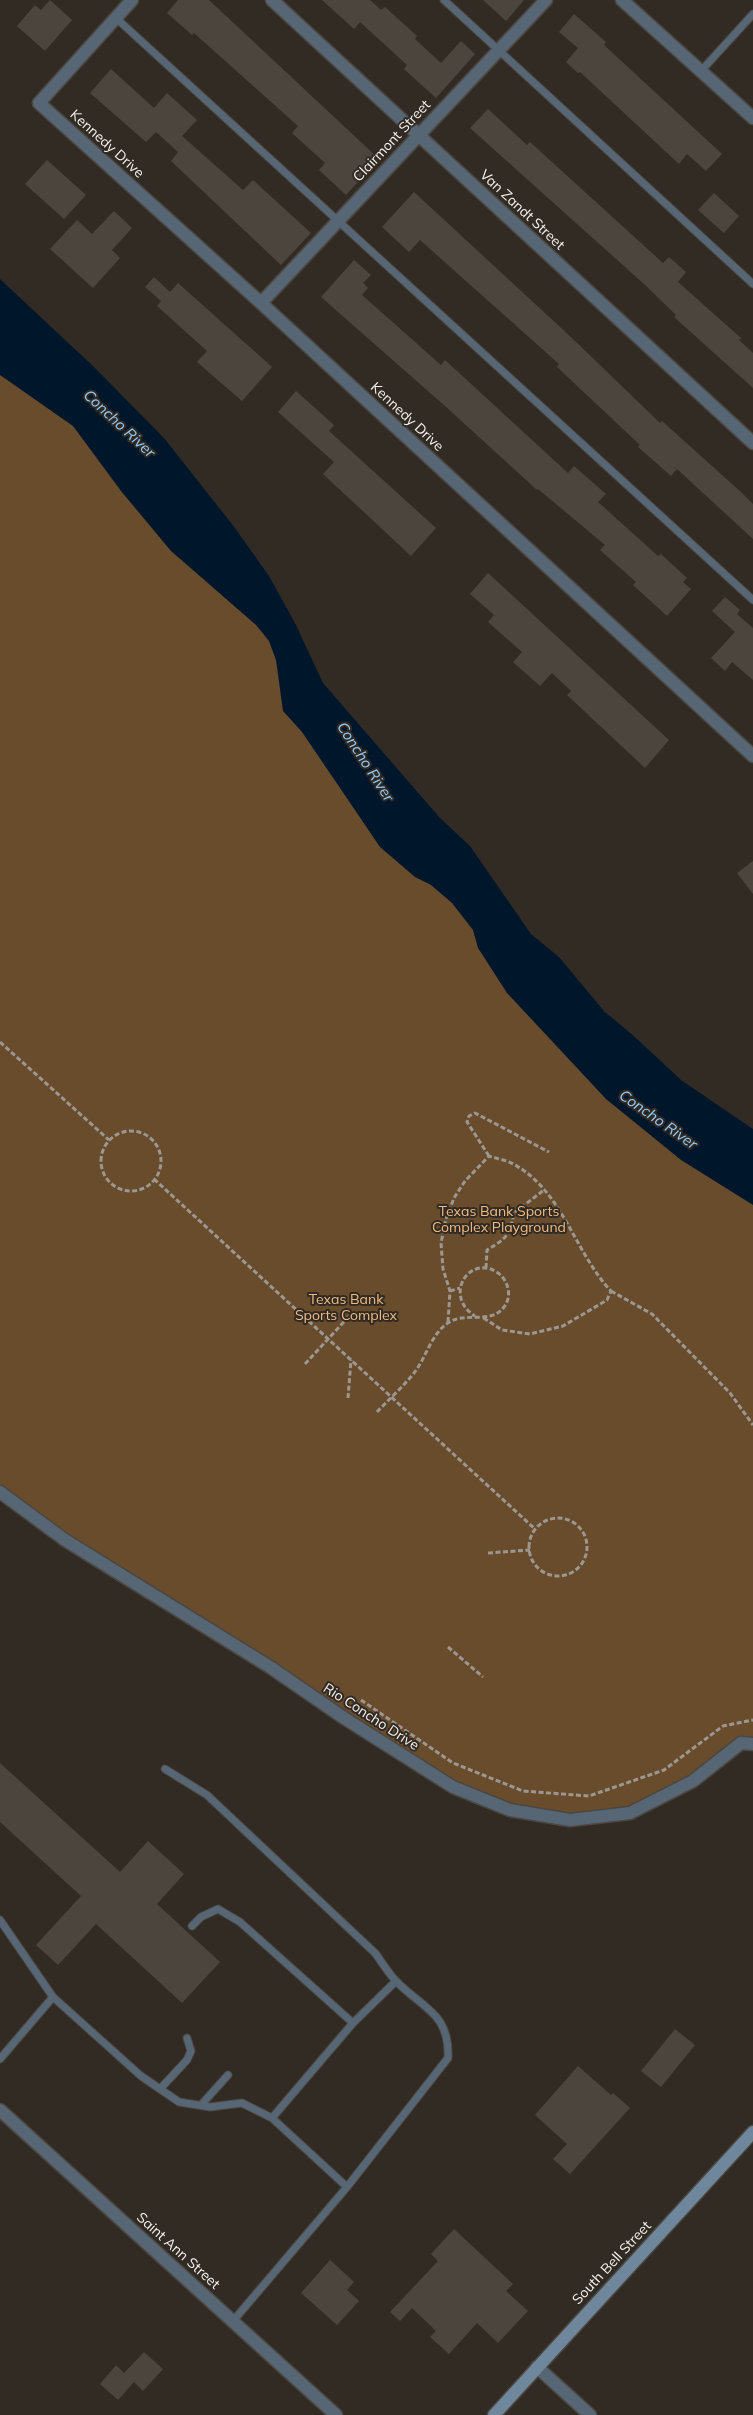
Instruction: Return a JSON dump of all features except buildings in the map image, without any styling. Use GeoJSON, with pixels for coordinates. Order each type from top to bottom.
{"type":"FeatureCollection","features":[{"type":"Feature","properties":{"kind":"main road","name":"South Bell Street"},"geometry":{"type":"LineString","coordinates":[[494,2415],[753,2132]]}},
{"type":"Feature","properties":{"kind":"street"},"geometry":{"type":"LineString","coordinates":[[116,18],[132,0]]}},
{"type":"Feature","properties":{"kind":"street","name":"Van Zandt Street"},"geometry":{"type":"LineString","coordinates":[[272,0],[753,443]]}},
{"type":"Feature","properties":{"kind":"street","name":"Clairmont Street"},"geometry":{"type":"LineString","coordinates":[[261,303],[546,0]]}},
{"type":"Feature","properties":{"kind":"street"},"geometry":{"type":"LineString","coordinates":[[622,0],[753,118]]}},
{"type":"Feature","properties":{"kind":"street","name":"Kennedy Drive"},"geometry":{"type":"LineString","coordinates":[[116,18],[39,103],[261,303],[753,756]]}},
{"type":"Feature","properties":{"kind":"street","name":"Rio Concho Drive"},"geometry":{"type":"LineString","coordinates":[[0,1492],[65,1540],[270,1667],[344,1718],[453,1787],[510,1810],[570,1820],[630,1813],[693,1781],[741,1742],[753,1744]]}},
{"type":"Feature","properties":{"kind":"street","name":"Saint Ann Street"},"geometry":{"type":"LineString","coordinates":[[0,2110],[336,2415]]}},
{"type":"Feature","properties":{"kind":"street"},"geometry":{"type":"LineString","coordinates":[[537,2367],[590,2415]]}},
{"type":"Feature","properties":{"kind":"lane"},"geometry":{"type":"LineString","coordinates":[[444,0],[753,284]]}},
{"type":"Feature","properties":{"kind":"lane"},"geometry":{"type":"LineString","coordinates":[[701,71],[753,14]]}},
{"type":"Feature","properties":{"kind":"lane"},"geometry":{"type":"LineString","coordinates":[[116,18],[753,600]]}},
{"type":"Feature","properties":{"kind":"lane"},"geometry":{"type":"LineString","coordinates":[[165,1769],[207,1795],[375,1953],[396,1981],[438,2016],[449,2040],[448,2058],[346,2186],[233,2321]]}},
{"type":"Feature","properties":{"kind":"lane"},"geometry":{"type":"LineString","coordinates":[[192,1926],[201,1917],[218,1909],[240,1922],[353,2023]]}},
{"type":"Feature","properties":{"kind":"lane"},"geometry":{"type":"LineString","coordinates":[[0,1920],[53,1997],[141,2076],[179,2102],[210,2107],[242,2103],[272,2118],[346,2186]]}},
{"type":"Feature","properties":{"kind":"lane"},"geometry":{"type":"LineString","coordinates":[[272,2118],[353,2023],[396,1981]]}},
{"type":"Feature","properties":{"kind":"lane"},"geometry":{"type":"LineString","coordinates":[[0,2059],[53,1997]]}},
{"type":"Feature","properties":{"kind":"lane"},"geometry":{"type":"LineString","coordinates":[[160,2089],[187,2060],[191,2050],[188,2038]]}},
{"type":"Feature","properties":{"kind":"lane"},"geometry":{"type":"LineString","coordinates":[[201,2105],[228,2075]]}},
{"type":"Feature","properties":{"kind":"path"},"geometry":{"type":"LineString","coordinates":[[0,1042],[109,1140]]}},
{"type":"Feature","properties":{"kind":"path"},"geometry":{"type":"LineString","coordinates":[[549,1152],[475,1113],[469,1116],[467,1122],[489,1156],[513,1164],[530,1175],[544,1190],[564,1216],[599,1277],[611,1291],[652,1314],[730,1393],[753,1425]]}},
{"type":"Feature","properties":{"kind":"path"},"geometry":{"type":"LineString","coordinates":[[124,1131],[141,1133],[150,1138],[157,1146],[160,1156],[160,1166],[154,1179],[147,1186],[127,1190],[117,1187],[108,1180],[101,1161],[102,1151],[109,1140],[124,1131]]}},
{"type":"Feature","properties":{"kind":"path"},"geometry":{"type":"LineString","coordinates":[[448,1322],[450,1291],[443,1269],[440,1242],[454,1198],[464,1181],[489,1156]]}},
{"type":"Feature","properties":{"kind":"path"},"geometry":{"type":"LineString","coordinates":[[154,1179],[535,1529]]}},
{"type":"Feature","properties":{"kind":"path"},"geometry":{"type":"LineString","coordinates":[[486,1268],[487,1250],[504,1240],[511,1232],[514,1213],[520,1206],[544,1190]]}},
{"type":"Feature","properties":{"kind":"path"},"geometry":{"type":"LineString","coordinates":[[377,1412],[415,1373],[438,1333],[448,1322],[475,1316],[487,1318],[499,1312],[508,1298],[508,1290],[502,1276],[486,1268],[474,1270],[467,1275],[460,1288],[462,1305],[475,1316]]}},
{"type":"Feature","properties":{"kind":"path"},"geometry":{"type":"LineString","coordinates":[[450,1291],[460,1288]]}},
{"type":"Feature","properties":{"kind":"path"},"geometry":{"type":"LineString","coordinates":[[482,1317],[502,1330],[530,1334],[563,1326],[607,1300],[611,1291]]}},
{"type":"Feature","properties":{"kind":"path"},"geometry":{"type":"LineString","coordinates":[[305,1364],[329,1340],[352,1312]]}},
{"type":"Feature","properties":{"kind":"path"},"geometry":{"type":"LineString","coordinates":[[348,1398],[351,1359]]}},
{"type":"Feature","properties":{"kind":"path"},"geometry":{"type":"LineString","coordinates":[[551,1519],[570,1520],[580,1528],[585,1537],[585,1556],[576,1569],[558,1576],[544,1571],[536,1565],[530,1550],[531,1538],[535,1529],[551,1519]]}},
{"type":"Feature","properties":{"kind":"path"},"geometry":{"type":"LineString","coordinates":[[488,1554],[530,1550]]}},
{"type":"Feature","properties":{"kind":"path"},"geometry":{"type":"LineString","coordinates":[[448,1646],[483,1677]]}},
{"type":"Feature","properties":{"kind":"path"},"geometry":{"type":"LineString","coordinates":[[361,1700],[436,1752],[462,1766],[523,1791],[589,1796],[664,1770],[723,1726],[753,1720]]}},
{"type":"Feature","properties":{"kind":"green space","name":"Texas Bank Sports Complex"},"geometry":{"type":"Polygon","coordinates":[[[0,316],[151,451],[377,784],[753,1185],[753,1744],[741,1743],[693,1781],[630,1813],[570,1820],[510,1810],[453,1787],[0,1492],[0,316]]]}},
{"type":"Feature","properties":{"kind":"water","name":"Concho River"},"geometry":{"type":"Polygon","coordinates":[[[0,279],[94,367],[164,438],[235,528],[269,576],[296,625],[323,683],[440,818],[470,846],[531,934],[559,957],[604,1011],[681,1080],[753,1129],[753,1205],[681,1160],[606,1099],[507,993],[478,948],[473,930],[452,903],[431,885],[415,877],[380,847],[302,732],[283,711],[276,660],[269,641],[256,625],[171,551],[121,491],[73,426],[0,375],[0,279]]]}},
{"type":"Feature","properties":{"kind":"park label","name":"Texas Bank Sports Complex Playground"},"geometry":{"type":"Point","coordinates":[499,1220]}}]}
